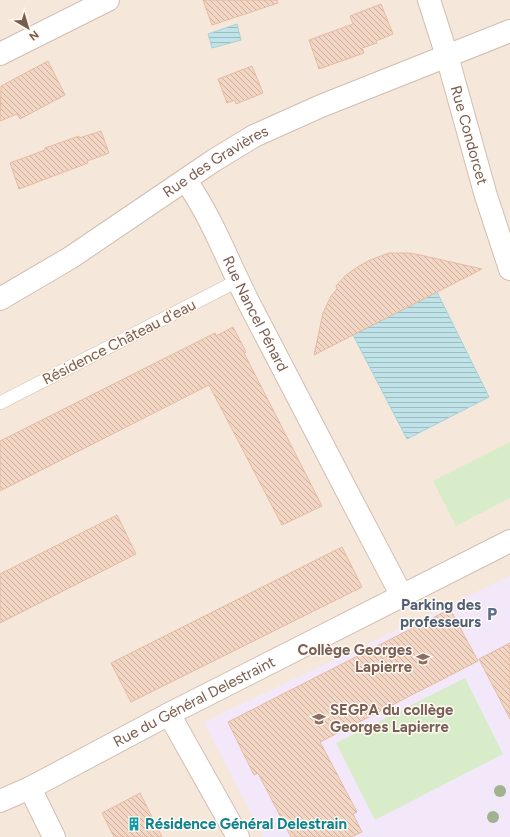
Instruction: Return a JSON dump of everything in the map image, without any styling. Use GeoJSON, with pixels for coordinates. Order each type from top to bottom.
{"type":"FeatureCollection","features":[{"type":"Feature","properties":{"kind":"street","name":"Rue Condorcet"},"geometry":{"type":"LineString","coordinates":[[429,0],[447,56],[486,196],[510,269]]}},
{"type":"Feature","properties":{"kind":"street"},"geometry":{"type":"LineString","coordinates":[[0,54],[101,2]]}},
{"type":"Feature","properties":{"kind":"street","name":"Rue des Gravières"},"geometry":{"type":"LineString","coordinates":[[0,299],[70,258],[254,136],[321,106],[510,31]]}},
{"type":"Feature","properties":{"kind":"street","name":"Rue Nancel Pénard"},"geometry":{"type":"LineString","coordinates":[[186,180],[211,224],[237,281],[402,596]]}},
{"type":"Feature","properties":{"kind":"street","name":"Rue du Général Delestraint"},"geometry":{"type":"LineString","coordinates":[[0,801],[30,788],[169,714],[510,541]]}},
{"type":"Feature","properties":{"kind":"street"},"geometry":{"type":"LineString","coordinates":[[169,714],[238,837]]}},
{"type":"Feature","properties":{"kind":"street"},"geometry":{"type":"LineString","coordinates":[[30,788],[54,837]]}},
{"type":"Feature","properties":{"kind":"lane","name":"Résidence Château d'eau"},"geometry":{"type":"LineString","coordinates":[[0,402],[237,281]]}},
{"type":"Feature","properties":{"kind":"shaded area"},"geometry":{"type":"Polygon","coordinates":[[[0,0],[510,0],[510,837],[0,837],[0,0]]]}},
{"type":"Feature","properties":{"kind":"shaded area","name":"Collège Georges Lapierre"},"geometry":{"type":"Polygon","coordinates":[[[510,576],[510,837],[263,837],[204,722],[510,576]]]}},
{"type":"Feature","properties":{"kind":"green space"},"geometry":{"type":"Polygon","coordinates":[[[510,442],[510,498],[456,526],[433,481],[510,442]]]}},
{"type":"Feature","properties":{"kind":"green space"},"geometry":{"type":"Polygon","coordinates":[[[465,678],[503,754],[375,820],[336,743],[465,678]]]}},
{"type":"Feature","properties":{"kind":"water"},"geometry":{"type":"Polygon","coordinates":[[[237,24],[241,40],[212,48],[208,34],[237,24]]]}},
{"type":"Feature","properties":{"kind":"water"},"geometry":{"type":"Polygon","coordinates":[[[437,292],[489,397],[407,439],[353,335],[437,292]]]}},
{"type":"Feature","properties":{"kind":"building"},"geometry":{"type":"Polygon","coordinates":[[[203,0],[277,0],[278,3],[212,25],[203,0]]]}},
{"type":"Feature","properties":{"kind":"building"},"geometry":{"type":"Polygon","coordinates":[[[381,4],[393,34],[376,41],[377,43],[362,48],[364,53],[319,69],[309,40],[353,24],[350,16],[381,4]]]}},
{"type":"Feature","properties":{"kind":"building"},"geometry":{"type":"Polygon","coordinates":[[[48,61],[65,95],[20,119],[17,114],[0,121],[1,86],[48,61]]]}},
{"type":"Feature","properties":{"kind":"building"},"geometry":{"type":"Polygon","coordinates":[[[252,66],[263,93],[236,104],[235,100],[227,103],[218,79],[252,66]]]}},
{"type":"Feature","properties":{"kind":"building"},"geometry":{"type":"Polygon","coordinates":[[[101,131],[109,153],[87,161],[88,163],[19,189],[10,163],[45,150],[45,148],[79,136],[79,138],[101,131]]]}},
{"type":"Feature","properties":{"kind":"building"},"geometry":{"type":"Polygon","coordinates":[[[389,253],[409,253],[482,269],[314,355],[323,313],[331,296],[337,289],[336,286],[346,275],[359,266],[389,253]]]}},
{"type":"Feature","properties":{"kind":"building"},"geometry":{"type":"Polygon","coordinates":[[[233,327],[246,352],[244,353],[322,506],[282,525],[209,385],[0,491],[0,441],[215,333],[216,336],[233,327]]]}},
{"type":"Feature","properties":{"kind":"building"},"geometry":{"type":"Polygon","coordinates":[[[117,515],[136,554],[0,623],[0,574],[117,515]]]}},
{"type":"Feature","properties":{"kind":"building"},"geometry":{"type":"Polygon","coordinates":[[[342,547],[362,587],[131,702],[111,663],[342,547]]]}},
{"type":"Feature","properties":{"kind":"building"},"geometry":{"type":"Polygon","coordinates":[[[450,609],[478,661],[320,742],[357,812],[353,814],[362,832],[351,837],[291,837],[258,773],[254,775],[228,722],[450,609]]]}},
{"type":"Feature","properties":{"kind":"building"},"geometry":{"type":"Polygon","coordinates":[[[510,643],[510,719],[479,659],[510,643]]]}},
{"type":"Feature","properties":{"kind":"building","name":"Résidence Général Delestrain"},"geometry":{"type":"Polygon","coordinates":[[[140,793],[162,837],[114,837],[102,813],[140,793]]]}},
{"type":"Feature","properties":{"kind":"place","name":"Parking des professeurs"},"geometry":{"type":"Point","coordinates":[492,614]}},
{"type":"Feature","properties":{"kind":"place","name":"Collège Georges Lapierre"},"geometry":{"type":"Point","coordinates":[423,659]}},
{"type":"Feature","properties":{"kind":"place","name":"SEGPA du collège Georges Lapierre"},"geometry":{"type":"Point","coordinates":[319,719]}},
{"type":"Feature","properties":{"kind":"place","name":"Résidence Général Delestrain"},"geometry":{"type":"Point","coordinates":[134,824]}}]}
